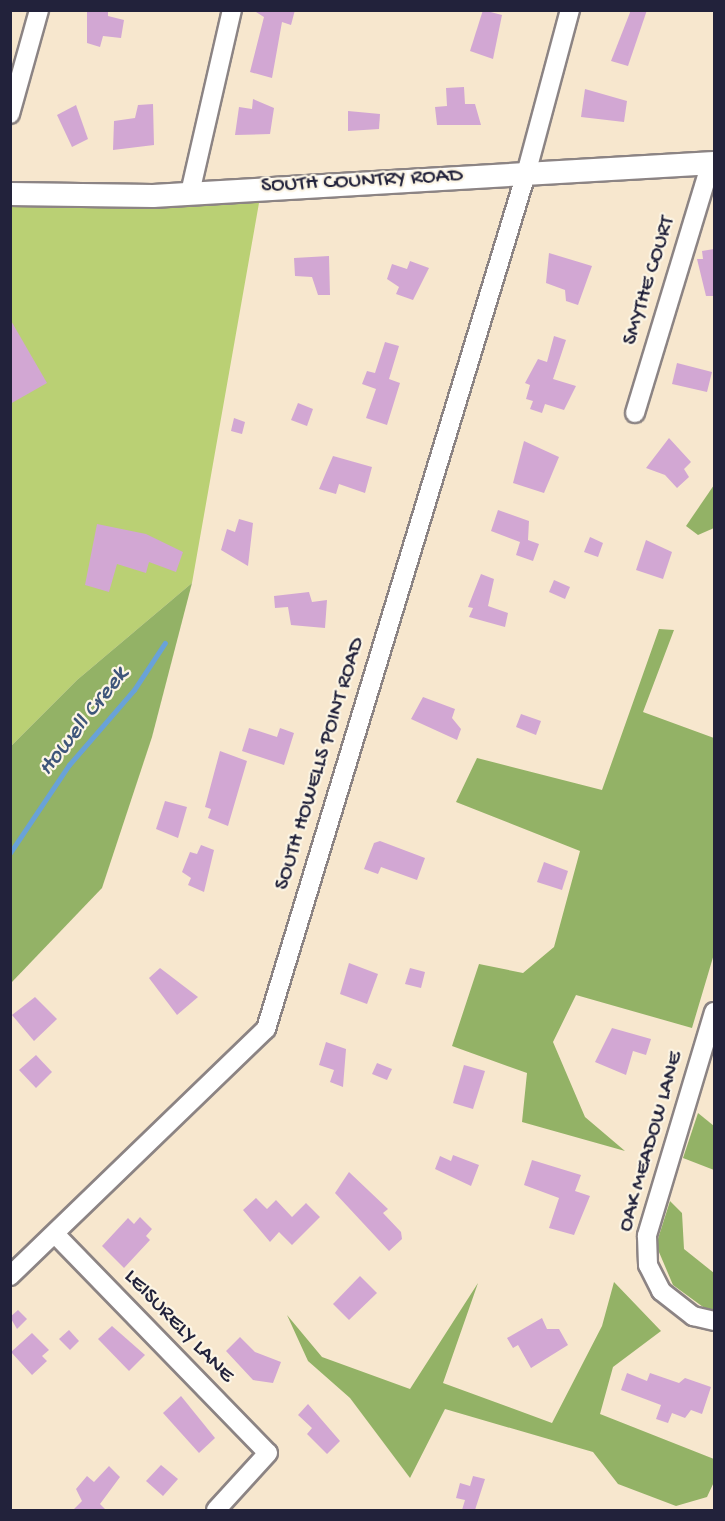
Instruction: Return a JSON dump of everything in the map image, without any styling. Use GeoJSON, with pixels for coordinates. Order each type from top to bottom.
{"type":"FeatureCollection","features":[{"type":"Feature","properties":{"kind":"main road","name":"SOUTH COUNTRY ROAD"},"geometry":{"type":"LineString","coordinates":[[10,194],[52,198],[190,193],[713,163]]}},
{"type":"Feature","properties":{"kind":"street"},"geometry":{"type":"LineString","coordinates":[[10,114],[39,10]]}},
{"type":"Feature","properties":{"kind":"street"},"geometry":{"type":"LineString","coordinates":[[190,193],[232,10]]}},
{"type":"Feature","properties":{"kind":"street","name":"SOUTH HOWELLS POINT ROAD"},"geometry":{"type":"LineString","coordinates":[[10,1276],[266,1029],[526,174],[570,10]]}},
{"type":"Feature","properties":{"kind":"street","name":"SMYTHE COURT"},"geometry":{"type":"LineString","coordinates":[[635,413],[713,163]]}},
{"type":"Feature","properties":{"kind":"street","name":"OAK MEADOW LANE"},"geometry":{"type":"LineString","coordinates":[[714,1012],[647,1236],[648,1265],[661,1292],[693,1317],[714,1321]]}},
{"type":"Feature","properties":{"kind":"street","name":"LEISURELY LANE"},"geometry":{"type":"LineString","coordinates":[[54,1234],[268,1453],[216,1510]]}},
{"type":"Feature","properties":{"kind":"green space"},"geometry":{"type":"Polygon","coordinates":[[[262,186],[192,583],[77,680],[11,746],[11,191],[262,186]]]}},
{"type":"Feature","properties":{"kind":"green space"},"geometry":{"type":"Polygon","coordinates":[[[714,485],[714,528],[698,535],[686,526],[714,485]]]}},
{"type":"Feature","properties":{"kind":"green space"},"geometry":{"type":"Polygon","coordinates":[[[192,583],[152,737],[102,888],[11,983],[11,746],[77,680],[192,583]]]}},
{"type":"Feature","properties":{"kind":"green space"},"geometry":{"type":"Polygon","coordinates":[[[659,629],[674,630],[643,712],[714,738],[714,954],[692,1028],[576,995],[553,1042],[585,1117],[625,1151],[522,1122],[527,1073],[452,1046],[479,964],[523,973],[554,947],[580,851],[456,802],[477,758],[602,790],[659,629]]]}},
{"type":"Feature","properties":{"kind":"green space"},"geometry":{"type":"Polygon","coordinates":[[[698,1113],[714,1126],[714,1170],[683,1158],[698,1113]]]}},
{"type":"Feature","properties":{"kind":"green space"},"geometry":{"type":"Polygon","coordinates":[[[670,1201],[682,1213],[684,1249],[714,1273],[714,1315],[673,1285],[656,1245],[670,1201]]]}},
{"type":"Feature","properties":{"kind":"green space"},"geometry":{"type":"Polygon","coordinates":[[[614,1282],[661,1331],[613,1367],[600,1414],[714,1459],[714,1482],[707,1497],[676,1506],[618,1484],[593,1452],[445,1409],[410,1478],[350,1398],[308,1361],[287,1315],[322,1357],[410,1389],[478,1283],[443,1383],[552,1423],[602,1326],[614,1282]]]}},
{"type":"Feature","properties":{"kind":"building"},"geometry":{"type":"Polygon","coordinates":[[[87,10],[108,10],[108,16],[124,20],[121,38],[103,36],[100,47],[87,43],[87,10]]]}},
{"type":"Feature","properties":{"kind":"building"},"geometry":{"type":"Polygon","coordinates":[[[253,10],[295,10],[291,25],[282,22],[272,78],[250,72],[264,17],[253,10]]]}},
{"type":"Feature","properties":{"kind":"building"},"geometry":{"type":"Polygon","coordinates":[[[483,10],[502,15],[493,59],[470,51],[483,10]]]}},
{"type":"Feature","properties":{"kind":"building"},"geometry":{"type":"Polygon","coordinates":[[[631,10],[647,10],[628,66],[611,61],[631,10]]]}},
{"type":"Feature","properties":{"kind":"building"},"geometry":{"type":"Polygon","coordinates":[[[464,87],[465,104],[475,104],[481,125],[437,125],[435,107],[447,106],[446,88],[464,87]]]}},
{"type":"Feature","properties":{"kind":"building"},"geometry":{"type":"Polygon","coordinates":[[[585,89],[627,101],[624,122],[581,117],[585,89]]]}},
{"type":"Feature","properties":{"kind":"building"},"geometry":{"type":"Polygon","coordinates":[[[253,99],[274,108],[270,134],[235,135],[239,107],[252,109],[253,99]]]}},
{"type":"Feature","properties":{"kind":"building"},"geometry":{"type":"Polygon","coordinates":[[[153,104],[154,145],[113,150],[114,121],[135,118],[138,105],[153,104]]]}},
{"type":"Feature","properties":{"kind":"building"},"geometry":{"type":"Polygon","coordinates":[[[76,105],[88,139],[72,147],[57,115],[76,105]]]}},
{"type":"Feature","properties":{"kind":"building"},"geometry":{"type":"Polygon","coordinates":[[[348,111],[380,114],[379,129],[348,131],[348,111]]]}},
{"type":"Feature","properties":{"kind":"building"},"geometry":{"type":"Polygon","coordinates":[[[714,249],[714,296],[706,296],[697,259],[703,259],[702,251],[714,249]]]}},
{"type":"Feature","properties":{"kind":"building"},"geometry":{"type":"Polygon","coordinates":[[[549,253],[592,266],[578,305],[566,301],[565,290],[546,283],[549,253]]]}},
{"type":"Feature","properties":{"kind":"building"},"geometry":{"type":"Polygon","coordinates":[[[329,256],[330,295],[318,295],[312,277],[295,276],[294,258],[329,256]]]}},
{"type":"Feature","properties":{"kind":"building"},"geometry":{"type":"Polygon","coordinates":[[[410,261],[429,268],[413,300],[396,294],[399,287],[387,279],[392,264],[407,269],[410,261]]]}},
{"type":"Feature","properties":{"kind":"building"},"geometry":{"type":"Polygon","coordinates":[[[10,319],[47,383],[10,404],[10,319]]]}},
{"type":"Feature","properties":{"kind":"building"},"geometry":{"type":"Polygon","coordinates":[[[554,336],[566,340],[553,379],[576,386],[564,410],[545,404],[542,413],[530,409],[533,401],[526,399],[530,385],[525,383],[538,359],[547,362],[554,336]]]}},
{"type":"Feature","properties":{"kind":"building"},"geometry":{"type":"Polygon","coordinates":[[[385,342],[399,346],[389,379],[400,383],[387,425],[366,418],[376,389],[362,384],[367,371],[375,373],[385,342]]]}},
{"type":"Feature","properties":{"kind":"building"},"geometry":{"type":"Polygon","coordinates":[[[677,363],[712,372],[707,392],[672,384],[677,363]]]}},
{"type":"Feature","properties":{"kind":"building"},"geometry":{"type":"Polygon","coordinates":[[[298,403],[313,409],[307,426],[291,420],[298,403]]]}},
{"type":"Feature","properties":{"kind":"building"},"geometry":{"type":"Polygon","coordinates":[[[234,418],[245,422],[242,434],[231,431],[234,418]]]}},
{"type":"Feature","properties":{"kind":"building"},"geometry":{"type":"Polygon","coordinates":[[[669,438],[691,462],[684,469],[689,477],[677,488],[665,475],[646,468],[669,438]]]}},
{"type":"Feature","properties":{"kind":"building"},"geometry":{"type":"Polygon","coordinates":[[[524,441],[559,457],[544,493],[513,483],[524,441]]]}},
{"type":"Feature","properties":{"kind":"building"},"geometry":{"type":"Polygon","coordinates":[[[333,456],[372,467],[365,493],[339,484],[336,494],[319,489],[333,456]]]}},
{"type":"Feature","properties":{"kind":"building"},"geometry":{"type":"Polygon","coordinates":[[[498,510],[529,521],[528,540],[539,544],[533,561],[516,555],[520,542],[491,531],[498,510]]]}},
{"type":"Feature","properties":{"kind":"building"},"geometry":{"type":"Polygon","coordinates":[[[239,519],[253,523],[248,566],[221,550],[227,529],[235,532],[239,519]]]}},
{"type":"Feature","properties":{"kind":"building"},"geometry":{"type":"Polygon","coordinates":[[[97,524],[146,534],[183,552],[176,572],[149,562],[146,573],[117,564],[109,592],[85,585],[97,524]]]}},
{"type":"Feature","properties":{"kind":"building"},"geometry":{"type":"Polygon","coordinates":[[[590,537],[603,543],[598,557],[584,552],[590,537]]]}},
{"type":"Feature","properties":{"kind":"building"},"geometry":{"type":"Polygon","coordinates":[[[646,540],[672,552],[663,579],[636,570],[646,540]]]}},
{"type":"Feature","properties":{"kind":"building"},"geometry":{"type":"Polygon","coordinates":[[[481,574],[494,579],[488,606],[508,613],[505,627],[469,617],[473,608],[468,607],[481,574]]]}},
{"type":"Feature","properties":{"kind":"building"},"geometry":{"type":"Polygon","coordinates":[[[554,580],[570,587],[565,599],[549,592],[554,580]]]}},
{"type":"Feature","properties":{"kind":"building"},"geometry":{"type":"Polygon","coordinates":[[[309,592],[312,602],[327,600],[325,628],[291,625],[288,607],[275,608],[274,596],[309,592]]]}},
{"type":"Feature","properties":{"kind":"building"},"geometry":{"type":"Polygon","coordinates":[[[423,697],[455,709],[452,718],[461,729],[457,740],[411,719],[423,697]]]}},
{"type":"Feature","properties":{"kind":"building"},"geometry":{"type":"Polygon","coordinates":[[[521,714],[541,721],[536,735],[516,727],[521,714]]]}},
{"type":"Feature","properties":{"kind":"building"},"geometry":{"type":"Polygon","coordinates":[[[249,728],[277,737],[280,728],[294,733],[284,765],[242,751],[249,728]]]}},
{"type":"Feature","properties":{"kind":"building"},"geometry":{"type":"Polygon","coordinates":[[[220,751],[247,761],[228,826],[208,818],[211,809],[205,807],[220,751]]]}},
{"type":"Feature","properties":{"kind":"building"},"geometry":{"type":"Polygon","coordinates":[[[165,801],[187,807],[178,838],[156,829],[165,801]]]}},
{"type":"Feature","properties":{"kind":"building"},"geometry":{"type":"Polygon","coordinates":[[[380,841],[425,858],[417,880],[381,867],[378,874],[364,869],[374,843],[380,841]]]}},
{"type":"Feature","properties":{"kind":"building"},"geometry":{"type":"Polygon","coordinates":[[[201,845],[214,850],[204,892],[188,885],[191,878],[182,872],[190,852],[197,854],[201,845]]]}},
{"type":"Feature","properties":{"kind":"building"},"geometry":{"type":"Polygon","coordinates":[[[544,862],[568,871],[562,890],[537,882],[544,862]]]}},
{"type":"Feature","properties":{"kind":"building"},"geometry":{"type":"Polygon","coordinates":[[[349,963],[378,974],[367,1004],[340,994],[349,963]]]}},
{"type":"Feature","properties":{"kind":"building"},"geometry":{"type":"Polygon","coordinates":[[[160,968],[198,997],[177,1015],[149,978],[160,968]]]}},
{"type":"Feature","properties":{"kind":"building"},"geometry":{"type":"Polygon","coordinates":[[[410,968],[425,972],[421,988],[405,984],[410,968]]]}},
{"type":"Feature","properties":{"kind":"building"},"geometry":{"type":"Polygon","coordinates":[[[35,997],[57,1019],[34,1041],[12,1015],[35,997]]]}},
{"type":"Feature","properties":{"kind":"building"},"geometry":{"type":"Polygon","coordinates":[[[612,1028],[651,1039],[646,1055],[633,1051],[626,1075],[595,1062],[612,1028]]]}},
{"type":"Feature","properties":{"kind":"building"},"geometry":{"type":"Polygon","coordinates":[[[326,1042],[346,1049],[343,1087],[330,1082],[334,1070],[319,1065],[326,1042]]]}},
{"type":"Feature","properties":{"kind":"building"},"geometry":{"type":"Polygon","coordinates":[[[36,1055],[52,1072],[36,1088],[19,1070],[36,1055]]]}},
{"type":"Feature","properties":{"kind":"building"},"geometry":{"type":"Polygon","coordinates":[[[377,1063],[392,1069],[387,1080],[372,1074],[377,1063]]]}},
{"type":"Feature","properties":{"kind":"building"},"geometry":{"type":"Polygon","coordinates":[[[464,1065],[485,1071],[473,1109],[453,1103],[464,1065]]]}},
{"type":"Feature","properties":{"kind":"building"},"geometry":{"type":"Polygon","coordinates":[[[453,1155],[479,1165],[471,1186],[435,1169],[440,1156],[451,1161],[453,1155]]]}},
{"type":"Feature","properties":{"kind":"building"},"geometry":{"type":"Polygon","coordinates":[[[532,1160],[581,1175],[575,1191],[590,1196],[574,1235],[549,1228],[559,1198],[524,1185],[532,1160]]]}},
{"type":"Feature","properties":{"kind":"building"},"geometry":{"type":"Polygon","coordinates":[[[349,1172],[388,1209],[383,1213],[401,1232],[402,1239],[389,1251],[335,1193],[349,1172]]]}},
{"type":"Feature","properties":{"kind":"building"},"geometry":{"type":"Polygon","coordinates":[[[256,1198],[267,1209],[276,1200],[292,1217],[306,1203],[320,1217],[292,1245],[279,1232],[270,1242],[243,1210],[256,1198]]]}},
{"type":"Feature","properties":{"kind":"building"},"geometry":{"type":"Polygon","coordinates":[[[140,1217],[152,1229],[146,1236],[150,1240],[124,1268],[102,1246],[128,1218],[134,1224],[140,1217]]]}},
{"type":"Feature","properties":{"kind":"building"},"geometry":{"type":"Polygon","coordinates":[[[360,1276],[377,1293],[349,1320],[333,1304],[360,1276]]]}},
{"type":"Feature","properties":{"kind":"building"},"geometry":{"type":"Polygon","coordinates":[[[18,1310],[27,1319],[17,1329],[10,1317],[18,1310]]]}},
{"type":"Feature","properties":{"kind":"building"},"geometry":{"type":"Polygon","coordinates":[[[542,1318],[547,1329],[559,1329],[568,1345],[531,1368],[518,1345],[513,1348],[507,1338],[542,1318]]]}},
{"type":"Feature","properties":{"kind":"building"},"geometry":{"type":"Polygon","coordinates":[[[112,1326],[145,1355],[129,1371],[98,1339],[112,1326]]]}},
{"type":"Feature","properties":{"kind":"building"},"geometry":{"type":"Polygon","coordinates":[[[69,1330],[79,1341],[70,1350],[59,1339],[69,1330]]]}},
{"type":"Feature","properties":{"kind":"building"},"geometry":{"type":"Polygon","coordinates":[[[32,1333],[49,1350],[42,1356],[47,1361],[32,1375],[11,1352],[32,1333]]]}},
{"type":"Feature","properties":{"kind":"building"},"geometry":{"type":"Polygon","coordinates":[[[240,1337],[255,1352],[281,1362],[273,1383],[253,1380],[226,1351],[240,1337]]]}},
{"type":"Feature","properties":{"kind":"building"},"geometry":{"type":"Polygon","coordinates":[[[627,1373],[647,1381],[650,1373],[679,1383],[685,1378],[711,1387],[702,1414],[691,1410],[685,1418],[672,1413],[668,1423],[656,1419],[661,1405],[621,1390],[627,1373]]]}},
{"type":"Feature","properties":{"kind":"building"},"geometry":{"type":"Polygon","coordinates":[[[181,1396],[215,1438],[199,1453],[163,1413],[181,1396]]]}},
{"type":"Feature","properties":{"kind":"building"},"geometry":{"type":"Polygon","coordinates":[[[308,1404],[340,1441],[327,1454],[307,1434],[312,1428],[298,1415],[308,1404]]]}},
{"type":"Feature","properties":{"kind":"building"},"geometry":{"type":"Polygon","coordinates":[[[161,1465],[178,1479],[163,1496],[146,1481],[161,1465]]]}},
{"type":"Feature","properties":{"kind":"building"},"geometry":{"type":"Polygon","coordinates":[[[109,1466],[120,1477],[100,1504],[106,1510],[73,1510],[82,1501],[76,1489],[87,1476],[94,1482],[109,1466]]]}},
{"type":"Feature","properties":{"kind":"building"},"geometry":{"type":"Polygon","coordinates":[[[473,1476],[485,1479],[475,1510],[462,1510],[465,1500],[456,1498],[460,1483],[470,1486],[473,1476]]]}},
{"type":"Feature","properties":{"kind":"waterway","name":"Howell Creek"},"geometry":{"type":"LineString","coordinates":[[10,853],[69,765],[134,690],[165,643]]}}]}
